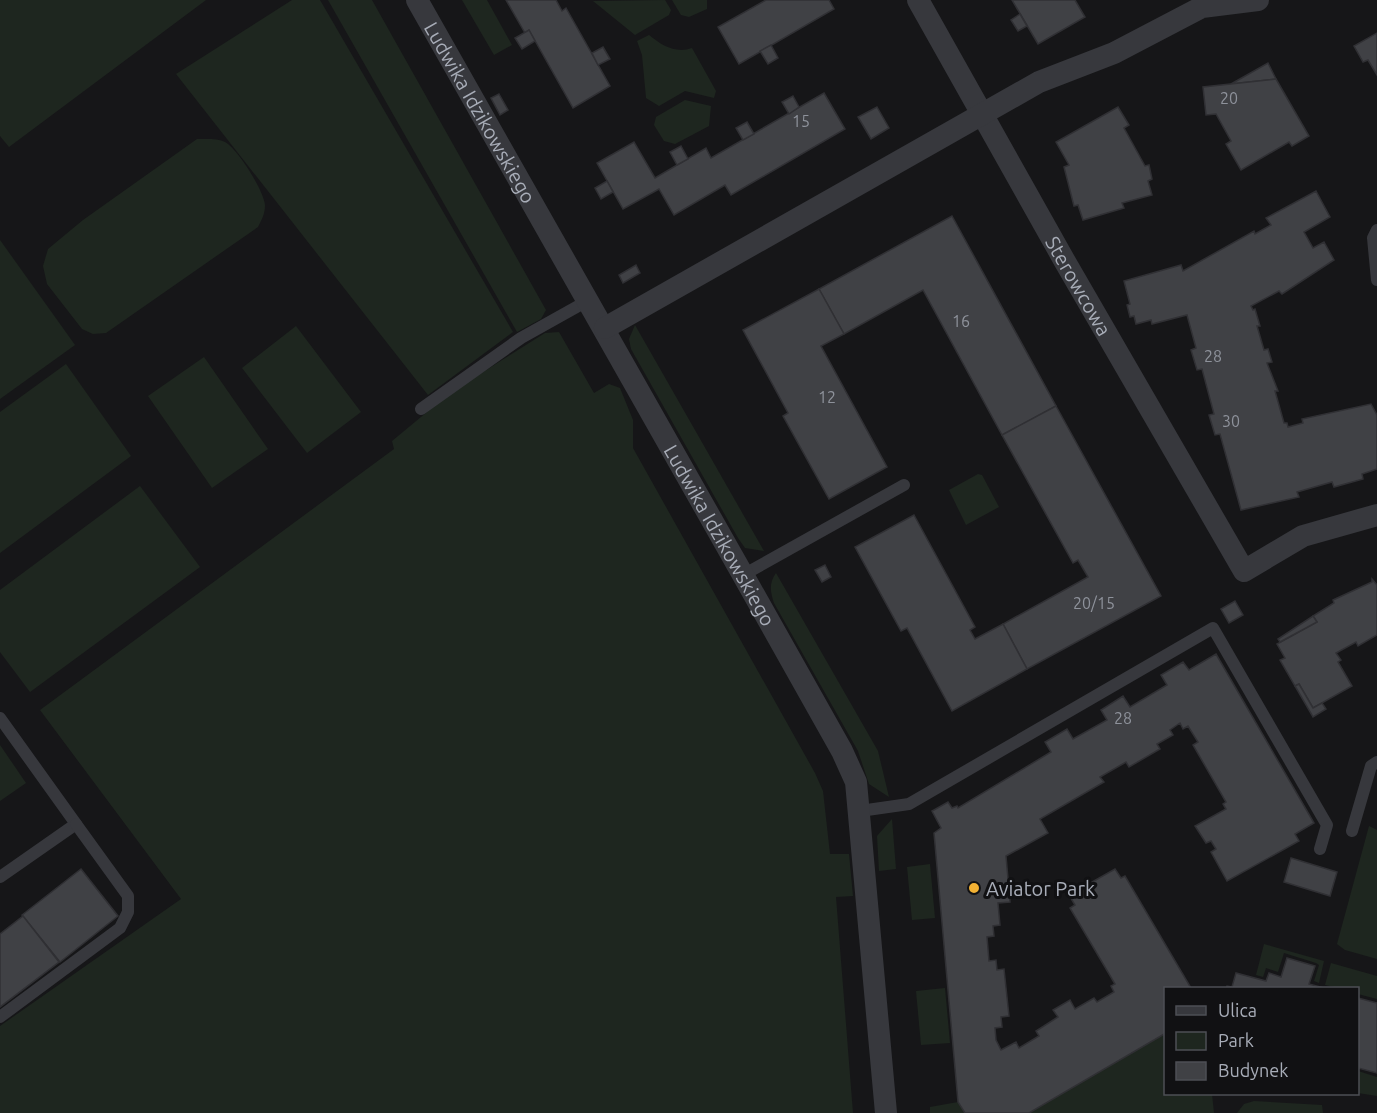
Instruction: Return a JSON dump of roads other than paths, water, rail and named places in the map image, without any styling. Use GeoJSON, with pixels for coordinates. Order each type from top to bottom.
{"type":"FeatureCollection","features":[{"type":"Feature","properties":{"kind":"street","name":"Ludwika Idzikowskiego"},"geometry":{"type":"LineString","coordinates":[[417,0],[589,300],[842,751],[856,782],[885,1113]]}},
{"type":"Feature","properties":{"kind":"street","name":"Sterowcowa"},"geometry":{"type":"LineString","coordinates":[[918,0],[1244,570],[1303,537],[1377,514]]}},
{"type":"Feature","properties":{"kind":"street"},"geometry":{"type":"LineString","coordinates":[[604,328],[1039,82],[1114,53],[1202,7],[1258,0]]}},
{"type":"Feature","properties":{"kind":"lane"},"geometry":{"type":"LineString","coordinates":[[1377,230],[1373,238],[1377,280]]}},
{"type":"Feature","properties":{"kind":"lane"},"geometry":{"type":"LineString","coordinates":[[421,410],[521,338],[589,300]]}},
{"type":"Feature","properties":{"kind":"lane"},"geometry":{"type":"LineString","coordinates":[[743,575],[904,485]]}},
{"type":"Feature","properties":{"kind":"lane"},"geometry":{"type":"LineString","coordinates":[[860,811],[909,804],[1214,628],[1327,825],[1320,849]]}},
{"type":"Feature","properties":{"kind":"lane"},"geometry":{"type":"LineString","coordinates":[[0,718],[128,896],[128,912],[120,928],[0,1017]]}},
{"type":"Feature","properties":{"kind":"lane"},"geometry":{"type":"LineString","coordinates":[[1352,831],[1371,766],[1377,762]]}},
{"type":"Feature","properties":{"kind":"lane"},"geometry":{"type":"LineString","coordinates":[[0,877],[76,824]]}},
{"type":"Feature","properties":{"kind":"place","name":"Aviator Park"},"geometry":{"type":"Point","coordinates":[974,888]}}]}
